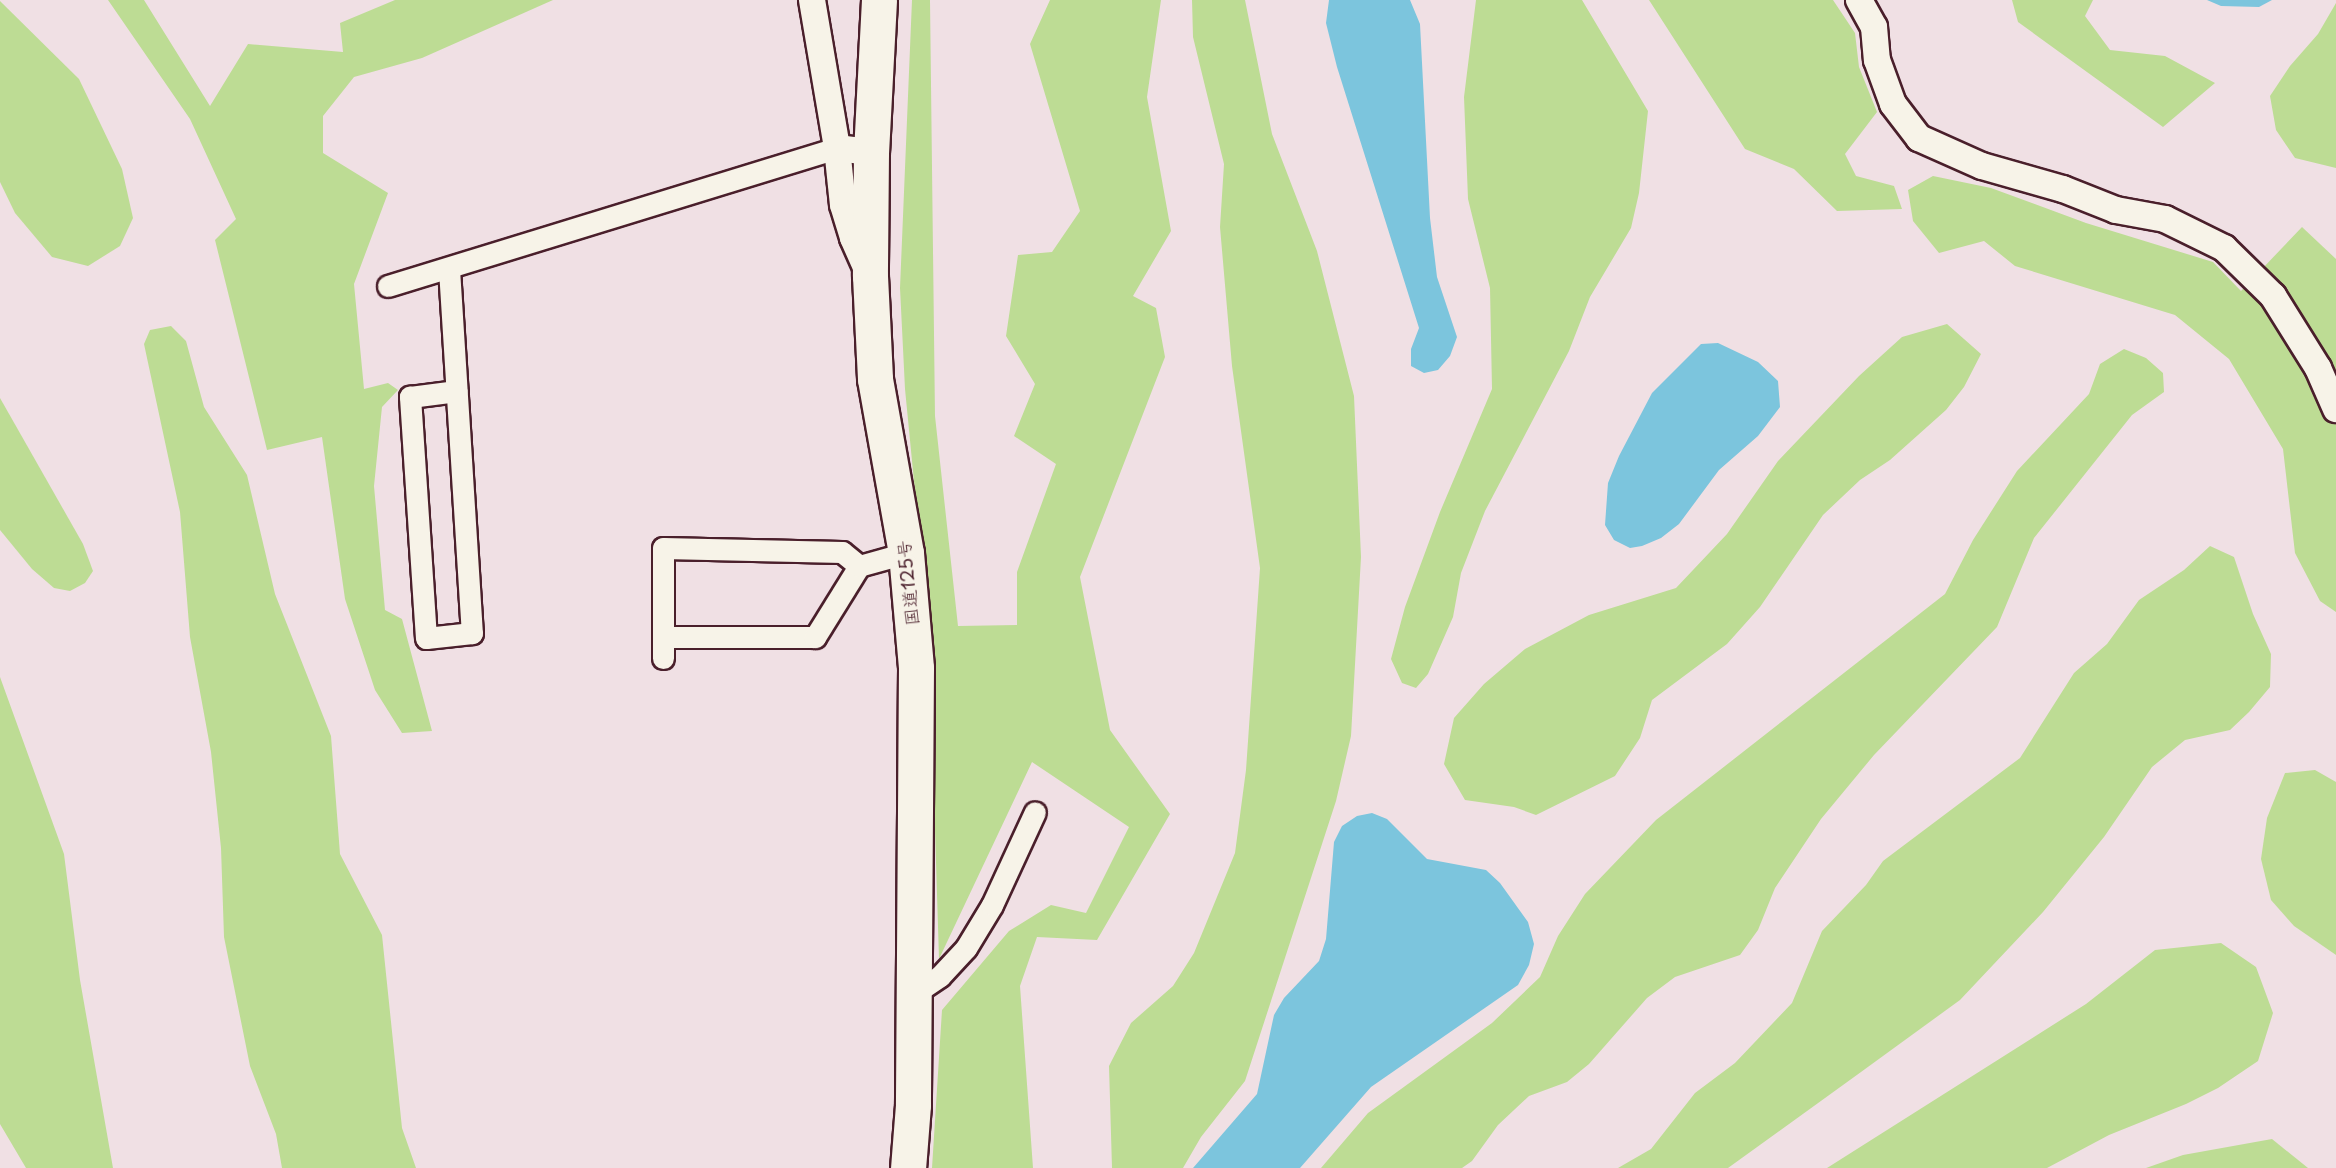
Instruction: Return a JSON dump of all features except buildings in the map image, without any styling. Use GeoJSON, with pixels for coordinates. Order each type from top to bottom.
{"type":"FeatureCollection","features":[{"type":"Feature","properties":{"kind":"highway","name":"国道125号"},"geometry":{"type":"LineString","coordinates":[[879,0],[871,152],[870,276],[875,379],[906,554],[916,668],[914,1105],[908,1168]]}},
{"type":"Feature","properties":{"kind":"street"},"geometry":{"type":"LineString","coordinates":[[812,0],[837,148],[843,205],[853,238],[870,276]]}},
{"type":"Feature","properties":{"kind":"street"},"geometry":{"type":"LineString","coordinates":[[1859,0],[1874,27],[1877,60],[1892,104],[1919,138],[1982,166],[2063,189],[2116,210],[2165,219],[2224,248],[2273,296],[2318,368],[2336,409]]}},
{"type":"Feature","properties":{"kind":"street"},"geometry":{"type":"LineString","coordinates":[[388,286],[837,148],[871,152]]}},
{"type":"Feature","properties":{"kind":"street"},"geometry":{"type":"LineString","coordinates":[[449,269],[457,390],[472,633],[426,638],[410,397],[457,390]]}},
{"type":"Feature","properties":{"kind":"street"},"geometry":{"type":"LineString","coordinates":[[859,566],[842,552],[663,548],[663,648],[814,637],[859,566],[906,554]]}},
{"type":"Feature","properties":{"kind":"street"},"geometry":{"type":"LineString","coordinates":[[915,993],[940,976],[966,948],[992,905],[1035,812]]}},
{"type":"Feature","properties":{"kind":"green space"},"geometry":{"type":"Polygon","coordinates":[[[108,0],[144,0],[210,106],[248,44],[343,52],[340,23],[395,0],[553,0],[422,58],[354,77],[323,116],[323,153],[388,193],[354,284],[364,389],[388,383],[398,390],[382,407],[374,486],[385,610],[402,619],[432,731],[402,733],[375,690],[345,599],[322,437],[267,450],[215,240],[236,219],[190,119],[108,0]]]}},
{"type":"Feature","properties":{"kind":"green space"},"geometry":{"type":"Polygon","coordinates":[[[912,0],[930,0],[935,416],[958,626],[1017,625],[1017,572],[1056,464],[1014,436],[1035,384],[1006,336],[1018,255],[1052,252],[1080,211],[1030,44],[1050,0],[1161,0],[1147,97],[1171,231],[1133,296],[1156,308],[1165,357],[1080,577],[1110,730],[1170,814],[1097,940],[1037,937],[1020,986],[1033,1168],[932,1168],[942,1010],[1009,931],[1051,905],[1086,913],[1129,827],[1032,762],[939,959],[929,635],[905,389],[900,288],[912,0]]]}},
{"type":"Feature","properties":{"kind":"green space"},"geometry":{"type":"Polygon","coordinates":[[[1192,0],[1245,0],[1272,134],[1317,251],[1354,396],[1361,557],[1351,736],[1336,801],[1245,1081],[1201,1137],[1183,1168],[1112,1168],[1109,1066],[1131,1023],[1173,986],[1194,953],[1235,853],[1246,770],[1260,568],[1232,366],[1220,227],[1224,164],[1193,37],[1192,0]]]}},
{"type":"Feature","properties":{"kind":"green space"},"geometry":{"type":"Polygon","coordinates":[[[1476,0],[1582,0],[1648,111],[1639,193],[1631,228],[1590,297],[1569,351],[1485,511],[1461,573],[1453,617],[1428,674],[1416,688],[1402,683],[1391,659],[1405,607],[1440,512],[1492,389],[1490,288],[1468,199],[1464,97],[1476,0]]]}},
{"type":"Feature","properties":{"kind":"green space"},"geometry":{"type":"Polygon","coordinates":[[[1649,0],[1833,0],[1855,33],[1859,67],[1877,112],[1845,154],[1856,176],[1894,186],[1902,209],[1837,211],[1794,169],[1745,149],[1649,0]]]}},
{"type":"Feature","properties":{"kind":"green space"},"geometry":{"type":"Polygon","coordinates":[[[2012,0],[2093,0],[2085,16],[2110,50],[2165,56],[2215,83],[2163,127],[2018,22],[2012,0]]]}},
{"type":"Feature","properties":{"kind":"green space"},"geometry":{"type":"Polygon","coordinates":[[[0,1],[79,79],[122,169],[133,218],[120,246],[88,266],[52,257],[15,213],[0,182],[0,1]]]}},
{"type":"Feature","properties":{"kind":"green space"},"geometry":{"type":"Polygon","coordinates":[[[2336,3],[2336,168],[2295,158],[2276,130],[2270,96],[2290,66],[2318,34],[2336,3]]]}},
{"type":"Feature","properties":{"kind":"green space"},"geometry":{"type":"Polygon","coordinates":[[[1933,176],[1991,188],[2086,223],[2213,262],[2241,291],[2302,227],[2336,259],[2336,612],[2320,601],[2295,553],[2283,449],[2229,359],[2175,315],[2015,266],[1984,241],[1939,253],[1913,221],[1908,190],[1933,176]]]}},
{"type":"Feature","properties":{"kind":"green space"},"geometry":{"type":"Polygon","coordinates":[[[1947,324],[1981,354],[1964,387],[1946,410],[1890,460],[1860,480],[1823,515],[1760,607],[1727,644],[1652,700],[1640,738],[1615,776],[1536,815],[1514,807],[1465,800],[1444,764],[1454,718],[1484,684],[1525,649],[1589,615],[1676,588],[1727,534],[1778,461],[1859,376],[1902,337],[1947,324]]]}},
{"type":"Feature","properties":{"kind":"green space"},"geometry":{"type":"Polygon","coordinates":[[[171,326],[186,341],[204,407],[247,475],[275,594],[331,736],[340,854],[382,935],[402,1128],[416,1168],[282,1168],[276,1134],[250,1066],[224,937],[221,848],[211,752],[190,637],[180,512],[144,344],[150,330],[171,326]]]}},
{"type":"Feature","properties":{"kind":"green space"},"geometry":{"type":"Polygon","coordinates":[[[2124,349],[2146,358],[2163,373],[2164,392],[2132,415],[2034,538],[1997,627],[1874,755],[1821,819],[1775,888],[1758,930],[1740,955],[1675,977],[1647,998],[1589,1064],[1567,1082],[1529,1096],[1498,1125],[1472,1161],[1462,1168],[1321,1168],[1368,1113],[1492,1023],[1540,977],[1558,936],[1585,894],[1656,820],[1945,594],[1973,540],[2017,471],[2089,394],[2100,364],[2124,349]]]}},
{"type":"Feature","properties":{"kind":"green space"},"geometry":{"type":"Polygon","coordinates":[[[0,398],[83,544],[93,571],[85,583],[70,591],[54,588],[32,569],[0,530],[0,398]]]}},
{"type":"Feature","properties":{"kind":"green space"},"geometry":{"type":"Polygon","coordinates":[[[2210,546],[2234,557],[2253,614],[2271,654],[2270,687],[2249,712],[2230,730],[2185,740],[2152,767],[2104,837],[2043,912],[1960,1000],[1861,1072],[1728,1168],[1618,1168],[1651,1149],[1695,1093],[1735,1063],[1792,1003],[1822,931],[1866,885],[1883,861],[2020,758],[2074,673],[2107,644],[2139,600],[2184,570],[2210,546]]]}},
{"type":"Feature","properties":{"kind":"green space"},"geometry":{"type":"Polygon","coordinates":[[[0,677],[64,854],[80,980],[113,1168],[26,1168],[0,1124],[0,677]]]}},
{"type":"Feature","properties":{"kind":"green space"},"geometry":{"type":"Polygon","coordinates":[[[2315,770],[2336,782],[2336,955],[2294,926],[2271,900],[2261,859],[2267,818],[2285,773],[2315,770]]]}},
{"type":"Feature","properties":{"kind":"green space"},"geometry":{"type":"Polygon","coordinates":[[[2221,943],[2256,967],[2273,1013],[2258,1061],[2218,1088],[2109,1135],[2047,1168],[1827,1168],[2086,1004],[2155,950],[2221,943]]]}},
{"type":"Feature","properties":{"kind":"green space"},"geometry":{"type":"Polygon","coordinates":[[[2272,1139],[2308,1168],[2146,1168],[2183,1155],[2272,1139]]]}},
{"type":"Feature","properties":{"kind":"water"},"geometry":{"type":"Polygon","coordinates":[[[1329,0],[1410,0],[1420,24],[1430,218],[1437,277],[1457,337],[1450,356],[1438,370],[1424,373],[1411,366],[1411,349],[1419,328],[1337,67],[1326,23],[1329,0]]]}},
{"type":"Feature","properties":{"kind":"water"},"geometry":{"type":"Polygon","coordinates":[[[2207,0],[2272,0],[2259,7],[2221,6],[2207,0]]]}},
{"type":"Feature","properties":{"kind":"water"},"geometry":{"type":"Polygon","coordinates":[[[1718,343],[1758,362],[1778,381],[1780,407],[1758,436],[1719,470],[1679,524],[1661,538],[1630,548],[1614,540],[1605,525],[1608,483],[1619,456],[1652,393],[1701,344],[1718,343]]]}},
{"type":"Feature","properties":{"kind":"water"},"geometry":{"type":"Polygon","coordinates":[[[1372,813],[1387,819],[1427,859],[1486,870],[1500,883],[1528,922],[1534,944],[1529,965],[1518,985],[1371,1087],[1300,1168],[1193,1168],[1257,1094],[1274,1015],[1284,998],[1319,961],[1326,939],[1334,842],[1342,826],[1357,816],[1372,813]]]}}]}
